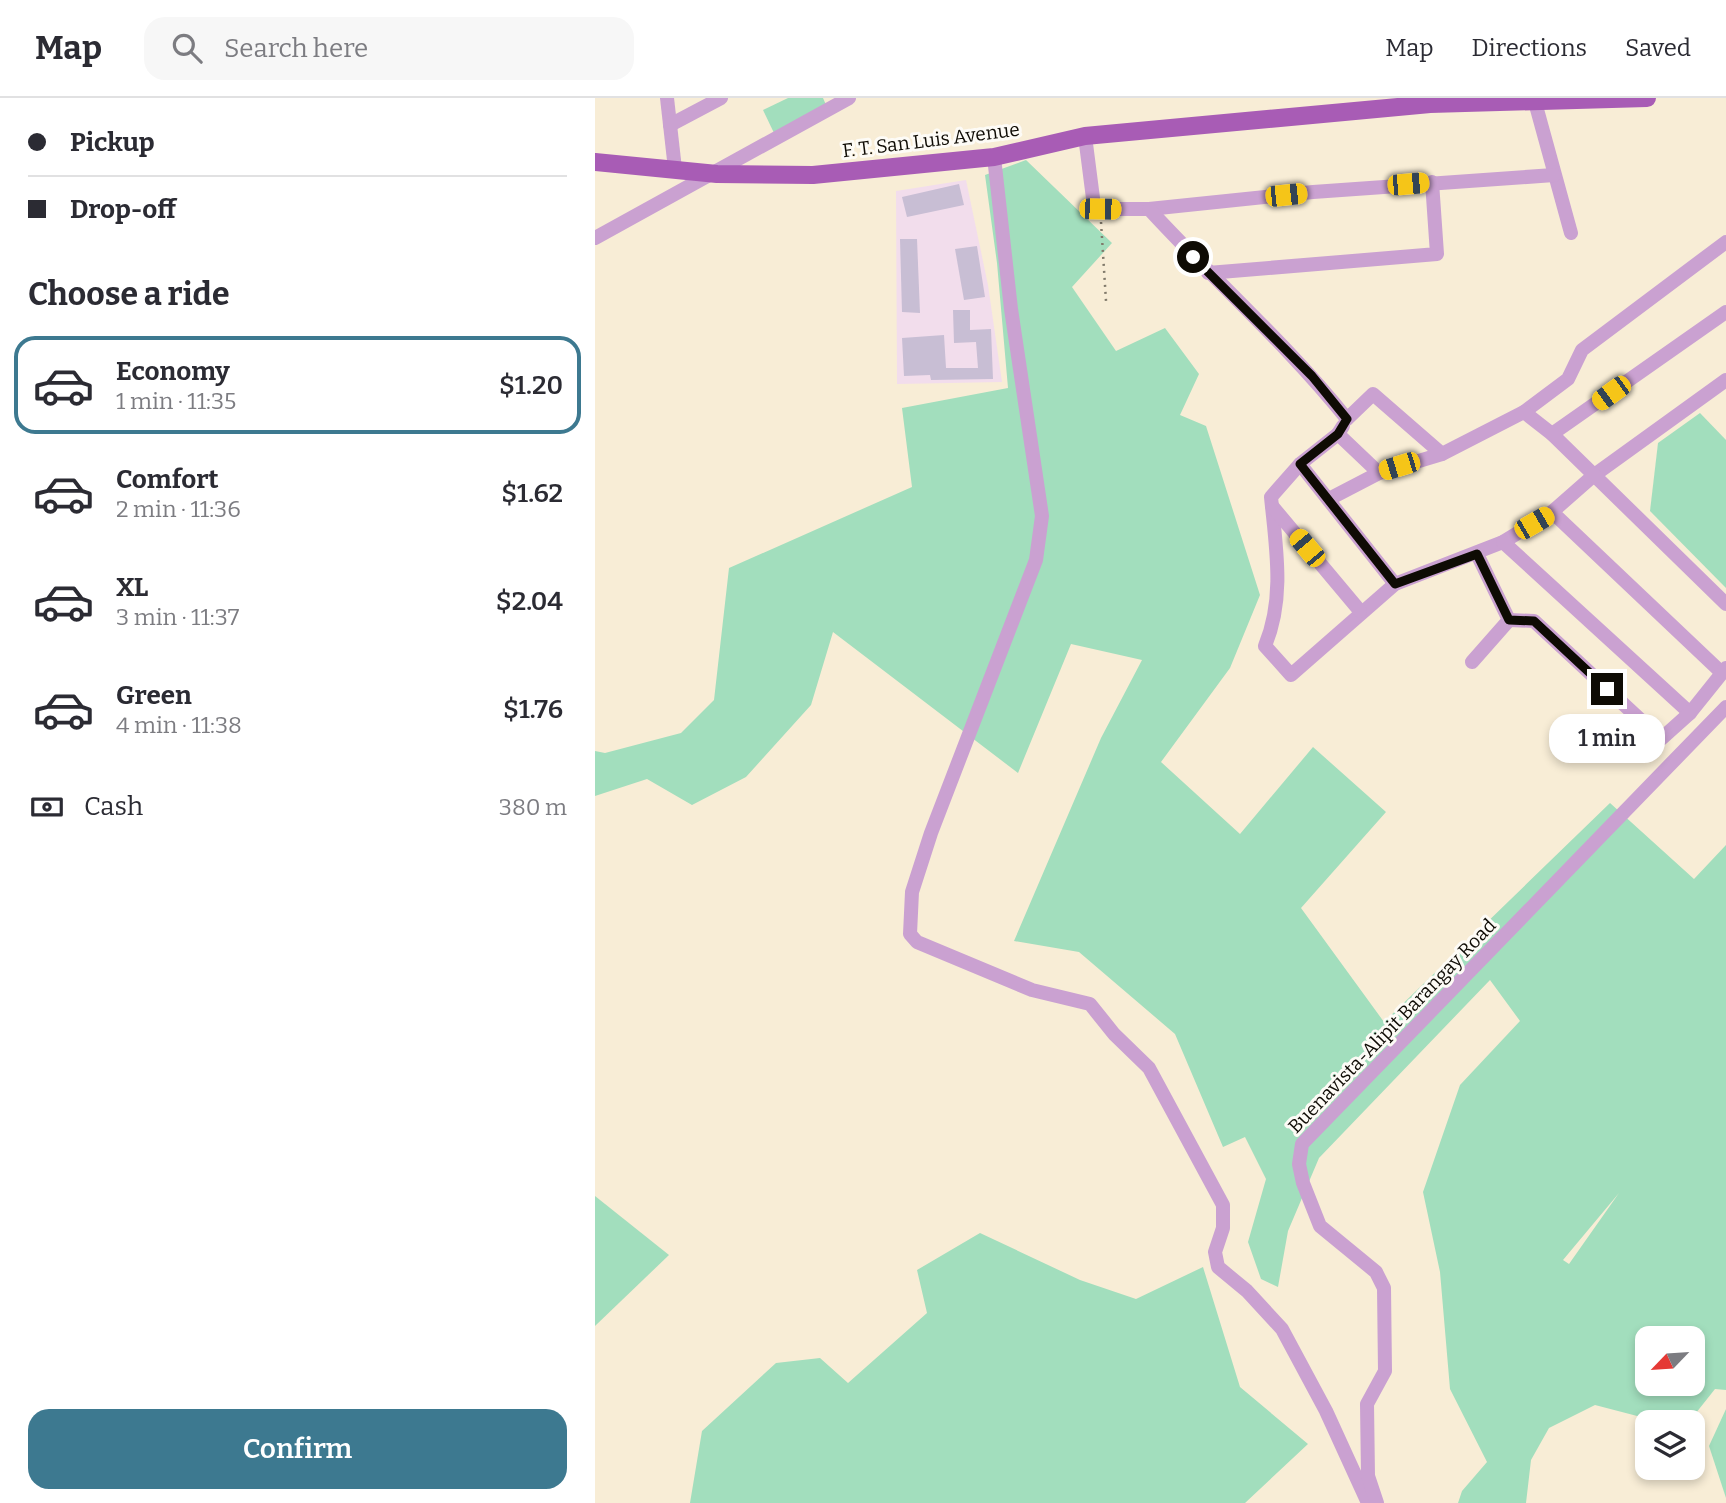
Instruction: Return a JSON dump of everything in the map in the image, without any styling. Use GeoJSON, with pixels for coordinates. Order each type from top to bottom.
{"type":"FeatureCollection","features":[{"type":"Feature","properties":{"kind":"main road","name":"F. T. San Luis Avenue"},"geometry":{"type":"LineString","coordinates":[[595,162],[717,174],[814,176],[994,157],[1085,136],[1430,101],[1535,102],[1647,98]]}},
{"type":"Feature","properties":{"kind":"street"},"geometry":{"type":"LineString","coordinates":[[667,98],[675,169]]}},
{"type":"Feature","properties":{"kind":"street"},"geometry":{"type":"LineString","coordinates":[[670,125],[721,98]]}},
{"type":"Feature","properties":{"kind":"street"},"geometry":{"type":"LineString","coordinates":[[595,238],[717,174],[849,98]]}},
{"type":"Feature","properties":{"kind":"street"},"geometry":{"type":"LineString","coordinates":[[1535,102],[1571,233]]}},
{"type":"Feature","properties":{"kind":"street"},"geometry":{"type":"LineString","coordinates":[[1085,136],[1094,206],[1100,209],[1149,209],[1432,182],[1554,175]]}},
{"type":"Feature","properties":{"kind":"street"},"geometry":{"type":"LineString","coordinates":[[994,157],[1011,309],[1042,516],[1036,560],[931,833],[912,892],[910,934],[917,942],[1032,990],[1090,1004],[1114,1034],[1149,1068],[1223,1205],[1223,1228],[1215,1252],[1218,1267],[1247,1291],[1282,1329],[1326,1411],[1368,1503]]}},
{"type":"Feature","properties":{"kind":"street"},"geometry":{"type":"LineString","coordinates":[[1208,273],[1437,254],[1432,182]]}},
{"type":"Feature","properties":{"kind":"street"},"geometry":{"type":"LineString","coordinates":[[1149,209],[1208,273],[1312,376],[1347,419]]}},
{"type":"Feature","properties":{"kind":"street"},"geometry":{"type":"LineString","coordinates":[[1329,499],[1378,473],[1442,454],[1524,412],[1568,379],[1582,350],[1726,242]]}},
{"type":"Feature","properties":{"kind":"street"},"geometry":{"type":"LineString","coordinates":[[1552,434],[1726,312]]}},
{"type":"Feature","properties":{"kind":"street"},"geometry":{"type":"LineString","coordinates":[[1442,454],[1373,394],[1347,419],[1338,434],[1300,464],[1271,497],[1279,581],[1274,623],[1265,646],[1291,675],[1360,611],[1395,584],[1477,554],[1503,542],[1552,512],[1593,475],[1726,380]]}},
{"type":"Feature","properties":{"kind":"street"},"geometry":{"type":"LineString","coordinates":[[1524,412],[1552,434],[1726,604]]}},
{"type":"Feature","properties":{"kind":"street"},"geometry":{"type":"LineString","coordinates":[[1338,434],[1378,473]]}},
{"type":"Feature","properties":{"kind":"street"},"geometry":{"type":"LineString","coordinates":[[1300,464],[1395,584]]}},
{"type":"Feature","properties":{"kind":"street"},"geometry":{"type":"LineString","coordinates":[[1272,506],[1360,611]]}},
{"type":"Feature","properties":{"kind":"street"},"geometry":{"type":"LineString","coordinates":[[1509,620],[1534,621],[1661,739],[1690,713],[1724,671],[1552,512]]}},
{"type":"Feature","properties":{"kind":"street"},"geometry":{"type":"LineString","coordinates":[[1503,542],[1690,713]]}},
{"type":"Feature","properties":{"kind":"street"},"geometry":{"type":"LineString","coordinates":[[1477,554],[1509,620]]}},
{"type":"Feature","properties":{"kind":"street"},"geometry":{"type":"LineString","coordinates":[[1472,662],[1509,620]]}},
{"type":"Feature","properties":{"kind":"street","name":"Buenavista-Alipit Barangay Road"},"geometry":{"type":"LineString","coordinates":[[1377,1503],[1368,1476],[1367,1404],[1385,1371],[1384,1288],[1376,1272],[1320,1226],[1303,1184],[1299,1164],[1302,1144],[1726,707]]}},
{"type":"Feature","properties":{"kind":"path"},"geometry":{"type":"LineString","coordinates":[[1100,209],[1106,300]]}},
{"type":"Feature","properties":{"kind":"shaded area"},"geometry":{"type":"Polygon","coordinates":[[[966,180],[988,285],[1002,382],[897,384],[896,191],[966,180]]]}},
{"type":"Feature","properties":{"kind":"green space"},"geometry":{"type":"Polygon","coordinates":[[[788,98],[823,98],[827,107],[774,133],[763,110],[788,98]]]}},
{"type":"Feature","properties":{"kind":"green space"},"geometry":{"type":"Polygon","coordinates":[[[1026,160],[1112,243],[1072,287],[1116,351],[1165,328],[1199,374],[1180,415],[1206,426],[1260,595],[1230,668],[1161,762],[1240,834],[1313,747],[1386,812],[1301,908],[1384,1022],[1610,803],[1694,879],[1726,845],[1726,1390],[1715,1389],[1698,1410],[1635,1410],[1635,1415],[1595,1405],[1549,1428],[1531,1460],[1526,1503],[1458,1503],[1462,1491],[1487,1462],[1450,1389],[1440,1272],[1423,1192],[1460,1085],[1520,1021],[1490,980],[1319,1158],[1288,1231],[1278,1287],[1261,1279],[1248,1242],[1266,1179],[1245,1137],[1223,1147],[1175,1034],[1079,952],[1014,941],[1101,738],[1142,660],[1071,644],[1018,773],[833,632],[811,705],[746,777],[692,805],[647,779],[595,796],[595,751],[605,753],[681,733],[714,700],[729,568],[912,487],[902,408],[1008,388],[997,263],[985,175],[1026,160]],[[1619,1193],[1563,1260],[1569,1264],[1619,1193]]]}},
{"type":"Feature","properties":{"kind":"green space"},"geometry":{"type":"Polygon","coordinates":[[[1700,413],[1726,440],[1726,588],[1650,511],[1658,443],[1700,413]]]}},
{"type":"Feature","properties":{"kind":"green space"},"geometry":{"type":"Polygon","coordinates":[[[595,1196],[669,1255],[595,1326],[595,1196]]]}},
{"type":"Feature","properties":{"kind":"green space"},"geometry":{"type":"Polygon","coordinates":[[[980,1233],[1080,1280],[1136,1299],[1203,1267],[1240,1387],[1308,1444],[1245,1503],[690,1503],[702,1431],[776,1363],[820,1358],[848,1383],[927,1313],[917,1270],[980,1233]]]}},
{"type":"Feature","properties":{"kind":"green space"},"geometry":{"type":"Polygon","coordinates":[[[1726,1409],[1726,1498],[1709,1446],[1726,1409]]]}},
{"type":"Feature","properties":{"kind":"building"},"geometry":{"type":"Polygon","coordinates":[[[959,184],[964,205],[907,217],[902,197],[959,184]]]}},
{"type":"Feature","properties":{"kind":"building"},"geometry":{"type":"Polygon","coordinates":[[[900,239],[917,239],[920,313],[902,312],[900,239]]]}},
{"type":"Feature","properties":{"kind":"building"},"geometry":{"type":"Polygon","coordinates":[[[977,246],[985,297],[964,300],[955,249],[977,246]]]}},
{"type":"Feature","properties":{"kind":"building"},"geometry":{"type":"Polygon","coordinates":[[[953,310],[970,310],[970,330],[991,329],[993,379],[931,380],[930,375],[904,376],[902,338],[944,335],[946,368],[978,368],[976,342],[954,343],[953,310]]]}},
{"type":"Feature","properties":{"kind":"route"},"geometry":{"type":"LineString","coordinates":[[1193,257],[1312,376],[1347,419],[1338,434],[1300,464],[1395,584],[1477,554],[1509,620],[1534,621],[1607,689]]}}]}
